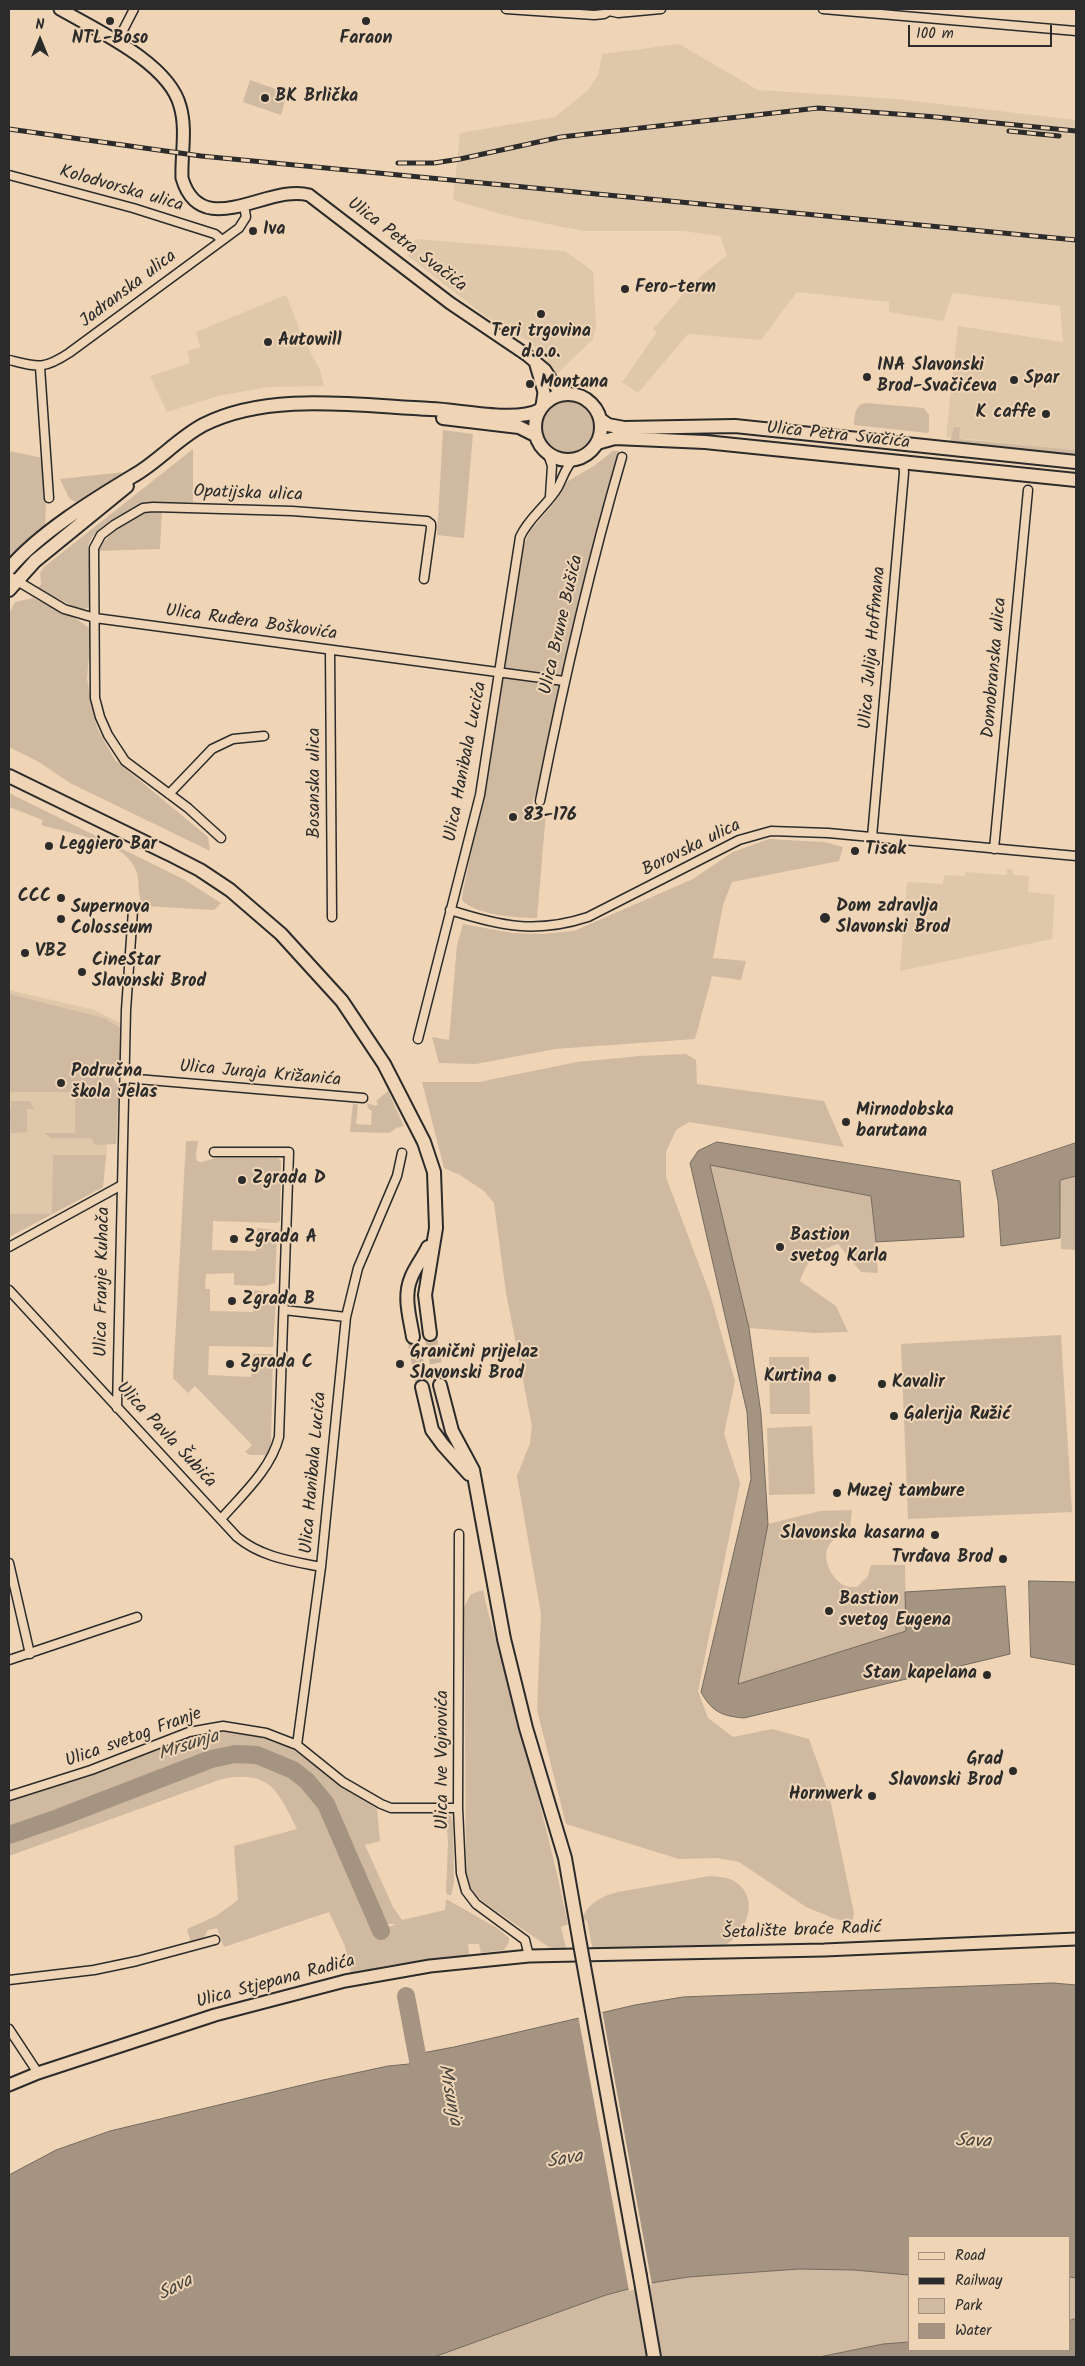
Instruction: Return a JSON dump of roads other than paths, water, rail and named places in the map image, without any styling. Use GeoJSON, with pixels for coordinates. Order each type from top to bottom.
{"type":"FeatureCollection","features":[{"type":"Feature","properties":{"kind":"main road","name":"Ulica Petra Svačića"},"geometry":{"type":"LineString","coordinates":[[60,9],[117,42],[166,80],[177,96],[183,126],[182,178],[190,195],[197,203],[214,209],[244,206],[290,192],[309,195],[435,292],[518,348],[545,370],[556,387],[568,394]]}},
{"type":"Feature","properties":{"kind":"main road"},"geometry":{"type":"LineString","coordinates":[[536,363],[544,387],[541,408]]}},
{"type":"Feature","properties":{"kind":"main road"},"geometry":{"type":"LineString","coordinates":[[568,394],[574,394],[589,402],[595,408],[600,420],[600,436],[597,443],[583,457],[573,460],[564,460],[548,454],[542,448],[535,435],[536,417],[541,408],[549,399],[568,394]]}},
{"type":"Feature","properties":{"kind":"main road"},"geometry":{"type":"LineString","coordinates":[[9,569],[24,554],[54,530],[90,503],[136,474],[187,435],[216,419],[235,413],[281,405],[308,404],[433,409],[520,416],[541,408]]}},
{"type":"Feature","properties":{"kind":"main road"},"geometry":{"type":"LineString","coordinates":[[397,408],[435,417],[519,426],[535,435]]}},
{"type":"Feature","properties":{"kind":"main road","name":"Ulica Petra Svačića"},"geometry":{"type":"LineString","coordinates":[[600,420],[608,425],[624,428],[735,426],[1076,462]]}},
{"type":"Feature","properties":{"kind":"main road","name":"Ulica Petra Svačića"},"geometry":{"type":"LineString","coordinates":[[597,443],[615,438],[662,439],[903,461],[1076,480]]}},
{"type":"Feature","properties":{"kind":"main road"},"geometry":{"type":"LineString","coordinates":[[11,582],[115,497],[136,474]]}},
{"type":"Feature","properties":{"kind":"main road"},"geometry":{"type":"LineString","coordinates":[[10,775],[200,870],[260,914],[307,960],[362,1029],[416,1124],[427,1149],[435,1178],[437,1220],[425,1295],[430,1334]]}},
{"type":"Feature","properties":{"kind":"main road"},"geometry":{"type":"LineString","coordinates":[[413,1337],[407,1302],[408,1288],[411,1278],[435,1234]]}},
{"type":"Feature","properties":{"kind":"main road"},"geometry":{"type":"LineString","coordinates":[[440,1384],[449,1422],[472,1466],[504,1639],[526,1728],[565,1858],[654,2357]]}},
{"type":"Feature","properties":{"kind":"main road"},"geometry":{"type":"LineString","coordinates":[[422,1387],[432,1430],[442,1445],[467,1470],[476,1488]]}},
{"type":"Feature","properties":{"kind":"main road","name":"Šetalište braće Radić"},"geometry":{"type":"LineString","coordinates":[[529,1956],[824,1950],[1076,1939]]}},
{"type":"Feature","properties":{"kind":"main road","name":"Ulica Stjepana Radića"},"geometry":{"type":"LineString","coordinates":[[9,2085],[38,2073],[215,2015],[345,1981],[422,1967],[529,1956]]}},
{"type":"Feature","properties":{"kind":"street"},"geometry":{"type":"LineString","coordinates":[[117,42],[134,9]]}},
{"type":"Feature","properties":{"kind":"street"},"geometry":{"type":"LineString","coordinates":[[506,9],[607,11],[618,13],[661,9]]}},
{"type":"Feature","properties":{"kind":"street"},"geometry":{"type":"LineString","coordinates":[[823,9],[1076,31]]}},
{"type":"Feature","properties":{"kind":"street","name":"Kolodvorska ulica"},"geometry":{"type":"LineString","coordinates":[[9,175],[150,213],[215,234],[222,240]]}},
{"type":"Feature","properties":{"kind":"street","name":"Jadranska ulica"},"geometry":{"type":"LineString","coordinates":[[40,367],[54,363],[69,353],[222,240],[244,222],[246,213],[244,206]]}},
{"type":"Feature","properties":{"kind":"street"},"geometry":{"type":"LineString","coordinates":[[9,360],[40,367],[49,498]]}},
{"type":"Feature","properties":{"kind":"street"},"geometry":{"type":"LineString","coordinates":[[548,454],[552,466],[550,497]]}},
{"type":"Feature","properties":{"kind":"street","name":"Ulica Brune Bušića"},"geometry":{"type":"LineString","coordinates":[[540,801],[564,681],[597,542],[622,457]]}},
{"type":"Feature","properties":{"kind":"street","name":"Ulica Hanibala Lucića"},"geometry":{"type":"LineString","coordinates":[[418,1039],[480,795],[520,537],[528,523],[550,497],[573,460]]}},
{"type":"Feature","properties":{"kind":"street","name":"Ulica Julija Hoffmana"},"geometry":{"type":"LineString","coordinates":[[872,837],[904,473],[903,461]]}},
{"type":"Feature","properties":{"kind":"street","name":"Domobranska ulica"},"geometry":{"type":"LineString","coordinates":[[994,849],[1028,490]]}},
{"type":"Feature","properties":{"kind":"street","name":"Opatijska ulica"},"geometry":{"type":"LineString","coordinates":[[95,618],[93,564],[96,541],[114,525],[143,508],[292,511],[427,521],[431,524],[431,528],[424,579]]}},
{"type":"Feature","properties":{"kind":"street","name":"Ulica Ruđera Boškovića"},"geometry":{"type":"LineString","coordinates":[[11,582],[64,609],[95,618],[564,681]]}},
{"type":"Feature","properties":{"kind":"street"},"geometry":{"type":"LineString","coordinates":[[95,618],[95,698],[100,717],[115,748],[125,761],[188,808],[221,838]]}},
{"type":"Feature","properties":{"kind":"street","name":"Bosanska ulica"},"geometry":{"type":"LineString","coordinates":[[330,650],[332,916]]}},
{"type":"Feature","properties":{"kind":"street"},"geometry":{"type":"LineString","coordinates":[[169,794],[212,749],[234,739],[264,736]]}},
{"type":"Feature","properties":{"kind":"street","name":"Borovska ulica"},"geometry":{"type":"LineString","coordinates":[[450,910],[483,920],[522,927],[552,926],[588,917],[739,840],[771,831],[872,837],[1076,856]]}},
{"type":"Feature","properties":{"kind":"street","name":"Ulica Franje Kuhača"},"geometry":{"type":"LineString","coordinates":[[117,1408],[120,1186],[126,1010],[133,910]]}},
{"type":"Feature","properties":{"kind":"street","name":"Ulica Juraja Križanića"},"geometry":{"type":"LineString","coordinates":[[125,1078],[363,1098]]}},
{"type":"Feature","properties":{"kind":"street"},"geometry":{"type":"LineString","coordinates":[[214,1152],[289,1152],[279,1437],[276,1451],[221,1519]]}},
{"type":"Feature","properties":{"kind":"street","name":"Ulica Hanibala Lucića"},"geometry":{"type":"LineString","coordinates":[[297,1745],[321,1567],[346,1317],[358,1268],[397,1176],[402,1153]]}},
{"type":"Feature","properties":{"kind":"street","name":"Ulica Franje Kuhača"},"geometry":{"type":"LineString","coordinates":[[9,1247],[120,1186]]}},
{"type":"Feature","properties":{"kind":"street","name":"Ulica Pavla Šubića"},"geometry":{"type":"LineString","coordinates":[[9,1290],[248,1547],[269,1556],[321,1567]]}},
{"type":"Feature","properties":{"kind":"street"},"geometry":{"type":"LineString","coordinates":[[284,1310],[346,1317]]}},
{"type":"Feature","properties":{"kind":"street","name":"Ulica Ive Vojnovića"},"geometry":{"type":"LineString","coordinates":[[459,1534],[458,1808],[461,1873],[466,1891],[476,1904],[525,1940],[529,1956]]}},
{"type":"Feature","properties":{"kind":"street"},"geometry":{"type":"LineString","coordinates":[[9,1563],[30,1654]]}},
{"type":"Feature","properties":{"kind":"street"},"geometry":{"type":"LineString","coordinates":[[9,1660],[137,1617]]}},
{"type":"Feature","properties":{"kind":"street","name":"Ulica svetog Franje"},"geometry":{"type":"LineString","coordinates":[[9,1796],[68,1778],[189,1732],[224,1726],[266,1733],[297,1745],[343,1782],[391,1808],[458,1808]]}},
{"type":"Feature","properties":{"kind":"street"},"geometry":{"type":"LineString","coordinates":[[9,1980],[111,1966],[215,1940]]}},
{"type":"Feature","properties":{"kind":"street"},"geometry":{"type":"LineString","coordinates":[[9,2029],[38,2073]]}},
{"type":"Feature","properties":{"kind":"water"},"geometry":{"type":"Polygon","coordinates":[[[717,1142],[960,1181],[964,1237],[876,1242],[871,1196],[710,1165],[749,1328],[761,1414],[768,1524],[738,1684],[906,1631],[905,1592],[1005,1586],[1010,1654],[744,1718],[718,1712],[705,1699],[701,1692],[751,1479],[747,1412],[690,1163],[698,1151],[717,1142]]]}},
{"type":"Feature","properties":{"kind":"water"},"geometry":{"type":"Polygon","coordinates":[[[1076,1143],[1076,1176],[1060,1180],[1060,1238],[1001,1246],[998,1201],[992,1171],[1076,1143]]]}},
{"type":"Feature","properties":{"kind":"water"},"geometry":{"type":"Polygon","coordinates":[[[1029,1581],[1076,1582],[1076,1665],[1031,1657],[1029,1581]]]}},
{"type":"Feature","properties":{"kind":"water","name":"Sava"},"geometry":{"type":"Polygon","coordinates":[[[1053,1983],[1076,1985],[1076,2278],[1070,2277],[1070,2236],[908,2236],[908,2275],[854,2270],[799,2269],[688,2277],[651,2283],[606,2295],[434,2357],[9,2357],[9,2175],[56,2150],[110,2131],[323,2080],[388,2066],[409,2064],[417,2054],[635,2005],[683,1997],[1053,1983]]]}},
{"type":"Feature","properties":{"kind":"water"},"geometry":{"type":"Polygon","coordinates":[[[1076,2319],[1076,2357],[819,2357],[883,2344],[908,2342],[908,2351],[1070,2351],[1070,2321],[1076,2319]]]}},
{"type":"Feature","properties":{"kind":"waterway","name":"Mrsunja"},"geometry":{"type":"LineString","coordinates":[[9,1835],[211,1759],[235,1754],[257,1755],[293,1770],[307,1781],[326,1804],[381,1931]]}},
{"type":"Feature","properties":{"kind":"waterway","name":"Mrsunja"},"geometry":{"type":"LineString","coordinates":[[406,1996],[421,2076]]}},
{"type":"Feature","properties":{"kind":"tunnel"},"geometry":{"type":"LineString","coordinates":[[430,1334],[440,1385]]}},
{"type":"Feature","properties":{"kind":"tunnel"},"geometry":{"type":"LineString","coordinates":[[413,1337],[422,1387]]}},
{"type":"Feature","properties":{"kind":"railway"},"geometry":{"type":"LineString","coordinates":[[398,163],[434,163],[561,137],[818,108],[936,117],[1076,131]]}},
{"type":"Feature","properties":{"kind":"railway"},"geometry":{"type":"LineString","coordinates":[[9,129],[201,156],[1076,240]]}},
{"type":"Feature","properties":{"kind":"railway"},"geometry":{"type":"LineString","coordinates":[[1009,131],[1059,136]]}},
{"type":"Feature","properties":{"kind":"place","name":"NTL-Boso"},"geometry":{"type":"Point","coordinates":[110,21]}},
{"type":"Feature","properties":{"kind":"place","name":"Faraon"},"geometry":{"type":"Point","coordinates":[366,21]}},
{"type":"Feature","properties":{"kind":"place","name":"BK Brlička"},"geometry":{"type":"Point","coordinates":[265,98]}},
{"type":"Feature","properties":{"kind":"place","name":"Iva"},"geometry":{"type":"Point","coordinates":[253,231]}},
{"type":"Feature","properties":{"kind":"place","name":"Fero-term"},"geometry":{"type":"Point","coordinates":[625,289]}},
{"type":"Feature","properties":{"kind":"place","name":"Teri trgovina d.o.o."},"geometry":{"type":"Point","coordinates":[541,314]}},
{"type":"Feature","properties":{"kind":"place","name":"Autowill"},"geometry":{"type":"Point","coordinates":[268,342]}},
{"type":"Feature","properties":{"kind":"place","name":"INA Slavonski Brod-Svačićeva"},"geometry":{"type":"Point","coordinates":[867,377]}},
{"type":"Feature","properties":{"kind":"place","name":"Spar"},"geometry":{"type":"Point","coordinates":[1014,380]}},
{"type":"Feature","properties":{"kind":"place","name":"Montana"},"geometry":{"type":"Point","coordinates":[530,384]}},
{"type":"Feature","properties":{"kind":"place","name":"K caffe"},"geometry":{"type":"Point","coordinates":[1046,414]}},
{"type":"Feature","properties":{"kind":"place","name":"83-176"},"geometry":{"type":"Point","coordinates":[513,817]}},
{"type":"Feature","properties":{"kind":"place","name":"Leggiero Bar"},"geometry":{"type":"Point","coordinates":[49,846]}},
{"type":"Feature","properties":{"kind":"place","name":"Tisak"},"geometry":{"type":"Point","coordinates":[855,851]}},
{"type":"Feature","properties":{"kind":"place","name":"CCC"},"geometry":{"type":"Point","coordinates":[61,898]}},
{"type":"Feature","properties":{"kind":"place","name":"Dom zdravlja Slavonski Brod"},"geometry":{"type":"Point","coordinates":[825,918]}},
{"type":"Feature","properties":{"kind":"place","name":"Supernova Colosseum"},"geometry":{"type":"Point","coordinates":[61,919]}},
{"type":"Feature","properties":{"kind":"place","name":"VBZ"},"geometry":{"type":"Point","coordinates":[25,953]}},
{"type":"Feature","properties":{"kind":"place","name":"CineStar Slavonski Brod"},"geometry":{"type":"Point","coordinates":[82,972]}},
{"type":"Feature","properties":{"kind":"place","name":"Područna škola Jelas"},"geometry":{"type":"Point","coordinates":[61,1083]}},
{"type":"Feature","properties":{"kind":"place","name":"Mirnodobska barutana"},"geometry":{"type":"Point","coordinates":[846,1122]}},
{"type":"Feature","properties":{"kind":"place","name":"Zgrada D"},"geometry":{"type":"Point","coordinates":[242,1180]}},
{"type":"Feature","properties":{"kind":"place","name":"Zgrada A"},"geometry":{"type":"Point","coordinates":[234,1239]}},
{"type":"Feature","properties":{"kind":"place","name":"Bastion svetog Karla"},"geometry":{"type":"Point","coordinates":[780,1247]}},
{"type":"Feature","properties":{"kind":"place","name":"Zgrada B"},"geometry":{"type":"Point","coordinates":[232,1301]}},
{"type":"Feature","properties":{"kind":"place","name":"Zgrada C"},"geometry":{"type":"Point","coordinates":[230,1364]}},
{"type":"Feature","properties":{"kind":"place","name":"Granični prijelaz Slavonski Brod"},"geometry":{"type":"Point","coordinates":[400,1364]}},
{"type":"Feature","properties":{"kind":"place","name":"Kurtina"},"geometry":{"type":"Point","coordinates":[832,1378]}},
{"type":"Feature","properties":{"kind":"place","name":"Kavalir"},"geometry":{"type":"Point","coordinates":[882,1384]}},
{"type":"Feature","properties":{"kind":"place","name":"Galerija Ružić"},"geometry":{"type":"Point","coordinates":[894,1416]}},
{"type":"Feature","properties":{"kind":"place","name":"Muzej tambure"},"geometry":{"type":"Point","coordinates":[837,1493]}},
{"type":"Feature","properties":{"kind":"place","name":"Slavonska kasarna"},"geometry":{"type":"Point","coordinates":[935,1535]}},
{"type":"Feature","properties":{"kind":"place","name":"Tvrđava Brod"},"geometry":{"type":"Point","coordinates":[1003,1559]}},
{"type":"Feature","properties":{"kind":"place","name":"Bastion svetog Eugena"},"geometry":{"type":"Point","coordinates":[829,1611]}},
{"type":"Feature","properties":{"kind":"place","name":"Stan kapelana"},"geometry":{"type":"Point","coordinates":[987,1675]}},
{"type":"Feature","properties":{"kind":"place","name":"Grad Slavonski Brod"},"geometry":{"type":"Point","coordinates":[1013,1771]}},
{"type":"Feature","properties":{"kind":"place","name":"Hornwerk"},"geometry":{"type":"Point","coordinates":[872,1796]}}]}
